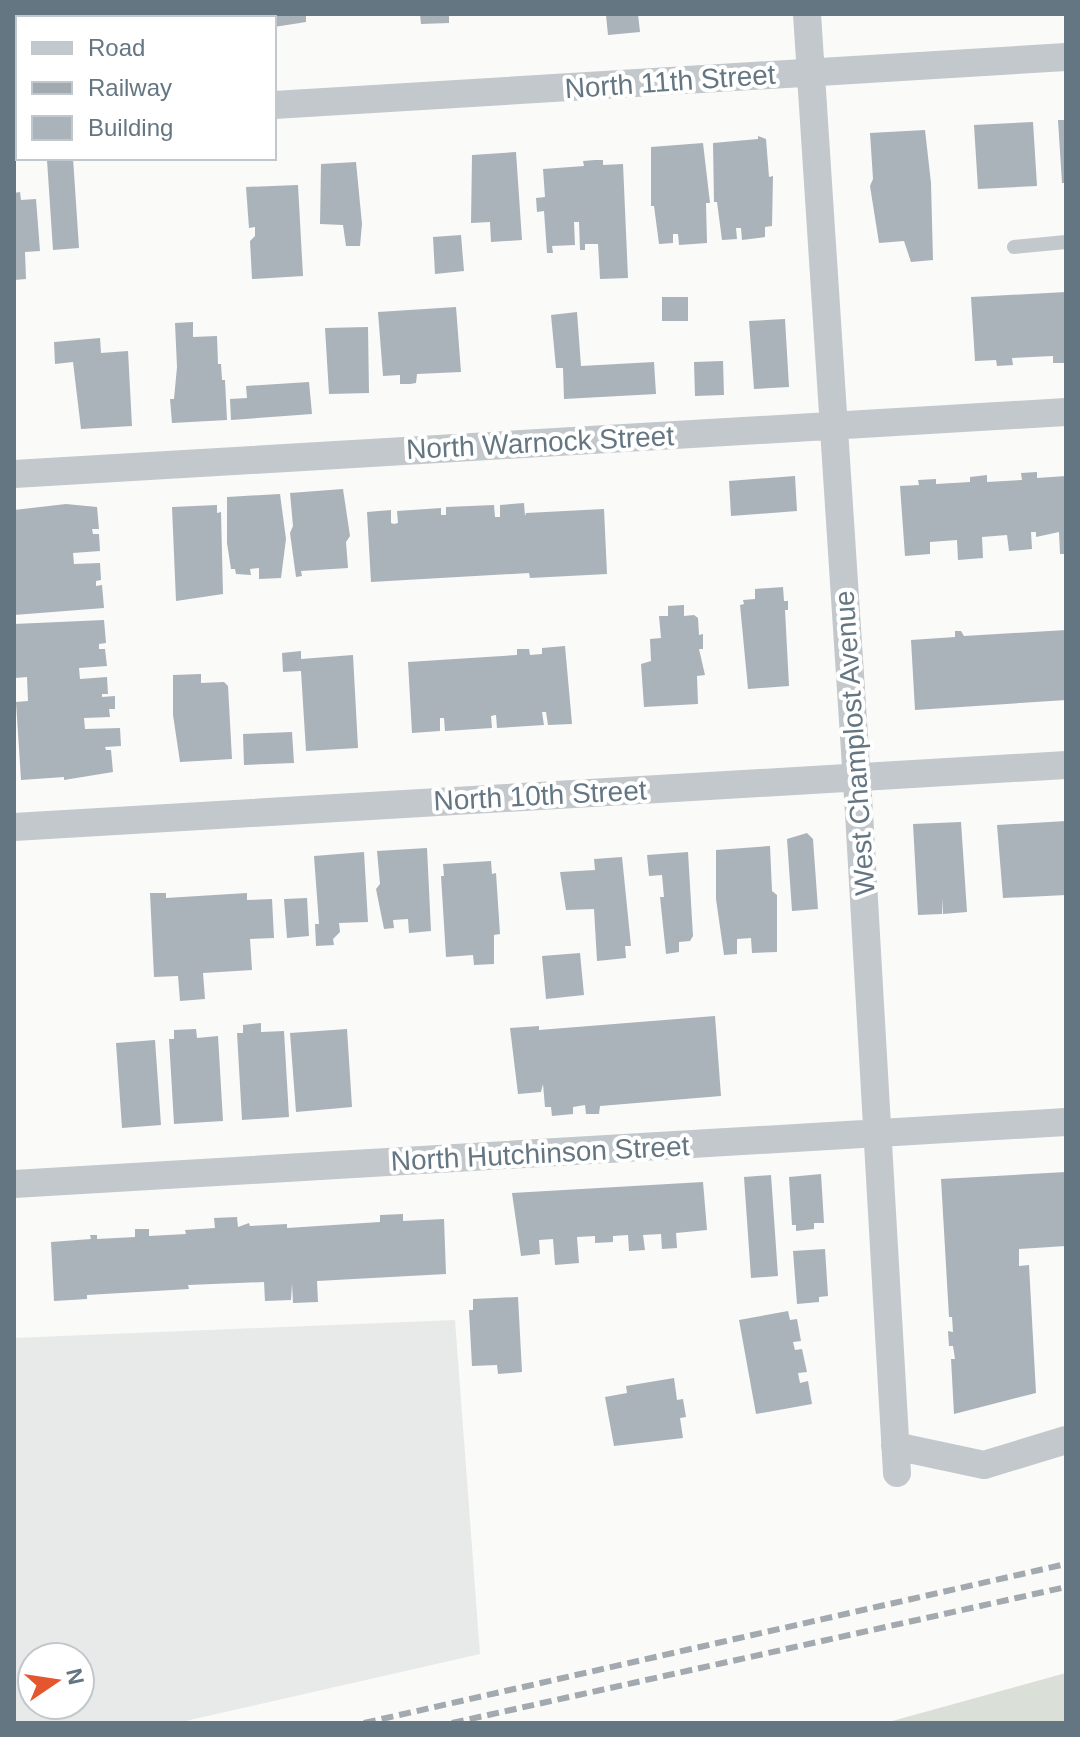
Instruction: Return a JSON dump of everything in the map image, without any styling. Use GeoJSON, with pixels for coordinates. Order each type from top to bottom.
{"type":"FeatureCollection","features":[{"type":"Feature","properties":{"kind":"street","name":"West Champlost Avenue"},"geometry":{"type":"LineString","coordinates":[[807,14],[857,776],[896,1459],[984,1465],[1066,1440]]}},
{"type":"Feature","properties":{"kind":"street","name":"North 11th Street"},"geometry":{"type":"LineString","coordinates":[[276,105],[1066,57]]}},
{"type":"Feature","properties":{"kind":"street","name":"North Warnock Street"},"geometry":{"type":"LineString","coordinates":[[14,474],[1066,412]]}},
{"type":"Feature","properties":{"kind":"street","name":"North 10th Street"},"geometry":{"type":"LineString","coordinates":[[14,827],[1066,765]]}},
{"type":"Feature","properties":{"kind":"street","name":"North Hutchinson Street"},"geometry":{"type":"LineString","coordinates":[[14,1184],[1066,1122]]}},
{"type":"Feature","properties":{"kind":"lane"},"geometry":{"type":"LineString","coordinates":[[1014,247],[1066,242]]}},
{"type":"Feature","properties":{"kind":"shaded area"},"geometry":{"type":"Polygon","coordinates":[[[455,1320],[480,1654],[177,1723],[14,1723],[14,1338],[455,1320]]]}},
{"type":"Feature","properties":{"kind":"shaded area"},"geometry":{"type":"Polygon","coordinates":[[[1066,1673],[1066,1723],[885,1723],[1066,1673]]]}},
{"type":"Feature","properties":{"kind":"building"},"geometry":{"type":"Polygon","coordinates":[[[14,14],[26,14],[16,16],[14,70],[14,14]]]}},
{"type":"Feature","properties":{"kind":"building"},"geometry":{"type":"Polygon","coordinates":[[[36,14],[90,14],[90,16],[36,14]]]}},
{"type":"Feature","properties":{"kind":"building"},"geometry":{"type":"Polygon","coordinates":[[[306,14],[306,22],[276,27],[276,16],[204,16],[306,14]]]}},
{"type":"Feature","properties":{"kind":"building"},"geometry":{"type":"Polygon","coordinates":[[[420,14],[449,14],[449,23],[421,24],[420,14]]]}},
{"type":"Feature","properties":{"kind":"building"},"geometry":{"type":"Polygon","coordinates":[[[638,14],[640,32],[608,35],[606,15],[638,14]]]}},
{"type":"Feature","properties":{"kind":"building"},"geometry":{"type":"Polygon","coordinates":[[[1058,120],[1066,120],[1066,183],[1062,183],[1058,120]]]}},
{"type":"Feature","properties":{"kind":"building"},"geometry":{"type":"Polygon","coordinates":[[[1033,122],[1037,186],[978,189],[974,125],[1033,122]]]}},
{"type":"Feature","properties":{"kind":"building"},"geometry":{"type":"Polygon","coordinates":[[[925,130],[931,183],[933,260],[911,262],[904,241],[879,243],[870,186],[873,179],[870,133],[925,130]]]}},
{"type":"Feature","properties":{"kind":"building"},"geometry":{"type":"Polygon","coordinates":[[[758,136],[766,139],[769,177],[773,176],[772,226],[765,227],[765,237],[742,240],[741,228],[736,228],[737,239],[722,240],[717,202],[714,202],[713,143],[758,139],[758,136]]]}},
{"type":"Feature","properties":{"kind":"building"},"geometry":{"type":"Polygon","coordinates":[[[703,143],[710,203],[706,203],[707,243],[679,245],[678,234],[673,234],[673,243],[659,244],[654,206],[651,206],[651,147],[703,143]]]}},
{"type":"Feature","properties":{"kind":"building"},"geometry":{"type":"Polygon","coordinates":[[[516,152],[522,240],[491,242],[490,222],[471,223],[472,155],[516,152]]]}},
{"type":"Feature","properties":{"kind":"building"},"geometry":{"type":"Polygon","coordinates":[[[47,160],[73,160],[79,248],[53,250],[47,160]]]}},
{"type":"Feature","properties":{"kind":"building"},"geometry":{"type":"Polygon","coordinates":[[[603,160],[603,165],[623,164],[628,278],[600,279],[598,244],[585,244],[585,250],[580,250],[579,222],[574,222],[575,245],[552,246],[553,253],[547,253],[544,211],[537,212],[536,198],[545,197],[543,169],[584,166],[583,161],[603,160]]]}},
{"type":"Feature","properties":{"kind":"building"},"geometry":{"type":"Polygon","coordinates":[[[356,162],[362,224],[360,246],[346,246],[343,225],[320,224],[321,164],[356,162]]]}},
{"type":"Feature","properties":{"kind":"building"},"geometry":{"type":"Polygon","coordinates":[[[298,185],[303,276],[252,279],[250,241],[255,236],[255,227],[249,228],[246,187],[298,185]]]}},
{"type":"Feature","properties":{"kind":"building"},"geometry":{"type":"Polygon","coordinates":[[[20,192],[21,200],[36,199],[40,251],[25,252],[26,279],[14,280],[14,193],[20,192]]]}},
{"type":"Feature","properties":{"kind":"building"},"geometry":{"type":"Polygon","coordinates":[[[461,235],[464,271],[435,274],[433,237],[461,235]]]}},
{"type":"Feature","properties":{"kind":"building"},"geometry":{"type":"Polygon","coordinates":[[[1066,292],[1066,363],[1053,363],[1053,356],[1012,358],[1013,365],[997,366],[996,360],[975,361],[971,297],[1066,292]]]}},
{"type":"Feature","properties":{"kind":"building"},"geometry":{"type":"Polygon","coordinates":[[[662,297],[688,297],[688,321],[662,321],[662,297]]]}},
{"type":"Feature","properties":{"kind":"building"},"geometry":{"type":"Polygon","coordinates":[[[456,307],[461,372],[417,374],[416,383],[410,384],[400,384],[400,375],[383,376],[378,312],[456,307]]]}},
{"type":"Feature","properties":{"kind":"building"},"geometry":{"type":"Polygon","coordinates":[[[577,312],[581,366],[654,362],[656,394],[564,399],[563,368],[556,368],[551,315],[577,312]]]}},
{"type":"Feature","properties":{"kind":"building"},"geometry":{"type":"Polygon","coordinates":[[[785,319],[789,387],[754,389],[749,321],[785,319]]]}},
{"type":"Feature","properties":{"kind":"building"},"geometry":{"type":"Polygon","coordinates":[[[193,322],[193,337],[217,336],[218,364],[221,364],[222,380],[225,380],[227,420],[172,423],[170,399],[174,399],[177,367],[175,323],[193,322]]]}},
{"type":"Feature","properties":{"kind":"building"},"geometry":{"type":"Polygon","coordinates":[[[368,327],[369,393],[329,394],[325,328],[368,327]]]}},
{"type":"Feature","properties":{"kind":"building"},"geometry":{"type":"Polygon","coordinates":[[[100,338],[101,353],[128,351],[132,426],[81,429],[73,362],[55,364],[54,342],[100,338]]]}},
{"type":"Feature","properties":{"kind":"building"},"geometry":{"type":"Polygon","coordinates":[[[723,361],[724,395],[695,396],[694,362],[723,361]]]}},
{"type":"Feature","properties":{"kind":"building"},"geometry":{"type":"Polygon","coordinates":[[[309,382],[312,414],[231,420],[230,399],[247,398],[246,386],[309,382]]]}},
{"type":"Feature","properties":{"kind":"building"},"geometry":{"type":"Polygon","coordinates":[[[1037,472],[1037,478],[1066,476],[1066,554],[1060,554],[1059,532],[1036,537],[1036,532],[1031,532],[1032,549],[1009,551],[1007,535],[982,537],[983,558],[958,560],[957,540],[930,542],[930,554],[905,556],[900,486],[919,485],[918,480],[936,479],[936,484],[970,482],[970,477],[987,475],[987,482],[1022,480],[1021,473],[1037,472]]]}},
{"type":"Feature","properties":{"kind":"building"},"geometry":{"type":"Polygon","coordinates":[[[795,476],[797,511],[731,516],[729,481],[795,476]]]}},
{"type":"Feature","properties":{"kind":"building"},"geometry":{"type":"Polygon","coordinates":[[[343,489],[350,536],[346,542],[348,568],[301,571],[302,576],[296,577],[290,533],[293,526],[290,493],[343,489]]]}},
{"type":"Feature","properties":{"kind":"building"},"geometry":{"type":"Polygon","coordinates":[[[280,494],[286,539],[281,578],[259,579],[259,568],[250,569],[251,575],[236,574],[235,569],[231,569],[227,543],[227,497],[280,494]]]}},
{"type":"Feature","properties":{"kind":"building"},"geometry":{"type":"Polygon","coordinates":[[[524,503],[525,516],[526,513],[604,509],[607,574],[530,578],[529,573],[371,582],[367,512],[391,510],[391,523],[394,524],[398,523],[397,511],[441,508],[441,515],[446,515],[446,507],[494,505],[495,517],[500,517],[500,505],[524,503]]]}},
{"type":"Feature","properties":{"kind":"building"},"geometry":{"type":"Polygon","coordinates":[[[66,504],[97,507],[99,529],[92,529],[93,534],[99,534],[100,551],[73,553],[74,564],[100,563],[101,580],[96,581],[96,586],[102,585],[104,608],[14,615],[14,510],[66,504]]]}},
{"type":"Feature","properties":{"kind":"building"},"geometry":{"type":"Polygon","coordinates":[[[217,505],[217,513],[221,512],[223,594],[176,601],[172,507],[217,505]]]}},
{"type":"Feature","properties":{"kind":"building"},"geometry":{"type":"Polygon","coordinates":[[[783,587],[784,601],[788,601],[788,610],[785,610],[789,686],[748,689],[740,605],[744,604],[743,600],[755,599],[755,589],[783,587]]]}},
{"type":"Feature","properties":{"kind":"building"},"geometry":{"type":"Polygon","coordinates":[[[684,605],[684,616],[694,615],[698,618],[699,635],[703,634],[703,649],[699,649],[705,675],[697,676],[698,704],[644,707],[641,664],[651,661],[650,639],[661,638],[659,616],[668,616],[668,606],[684,605]]]}},
{"type":"Feature","properties":{"kind":"building"},"geometry":{"type":"Polygon","coordinates":[[[104,620],[106,643],[99,644],[99,649],[105,649],[107,666],[79,668],[80,679],[107,677],[108,694],[102,694],[102,697],[115,696],[115,709],[109,709],[110,717],[84,718],[85,729],[120,728],[121,746],[105,747],[111,750],[113,772],[64,780],[64,777],[21,780],[16,702],[28,701],[27,677],[15,678],[14,624],[104,620]]]}},
{"type":"Feature","properties":{"kind":"building"},"geometry":{"type":"Polygon","coordinates":[[[1066,630],[1066,700],[915,710],[911,640],[955,637],[955,631],[961,631],[964,636],[1066,630]]]}},
{"type":"Feature","properties":{"kind":"building"},"geometry":{"type":"Polygon","coordinates":[[[565,646],[572,724],[548,725],[546,712],[542,712],[544,725],[497,728],[496,715],[491,716],[492,728],[445,731],[444,718],[440,718],[440,731],[412,733],[408,662],[517,655],[517,649],[529,649],[530,655],[542,654],[542,648],[565,646]]]}},
{"type":"Feature","properties":{"kind":"building"},"geometry":{"type":"Polygon","coordinates":[[[301,651],[301,659],[353,655],[358,748],[306,751],[301,671],[283,672],[282,653],[301,651]]]}},
{"type":"Feature","properties":{"kind":"building"},"geometry":{"type":"Polygon","coordinates":[[[201,674],[201,683],[224,682],[228,686],[232,759],[180,762],[173,715],[173,675],[201,674]]]}},
{"type":"Feature","properties":{"kind":"building"},"geometry":{"type":"Polygon","coordinates":[[[292,732],[294,763],[244,765],[243,734],[292,732]]]}},
{"type":"Feature","properties":{"kind":"building"},"geometry":{"type":"Polygon","coordinates":[[[1066,821],[1066,895],[1003,898],[997,825],[1066,821]]]}},
{"type":"Feature","properties":{"kind":"building"},"geometry":{"type":"Polygon","coordinates":[[[961,822],[967,912],[943,914],[943,898],[942,914],[918,915],[913,824],[961,822]]]}},
{"type":"Feature","properties":{"kind":"building"},"geometry":{"type":"Polygon","coordinates":[[[807,833],[813,839],[818,909],[792,911],[787,839],[807,833]]]}},
{"type":"Feature","properties":{"kind":"building"},"geometry":{"type":"Polygon","coordinates":[[[770,846],[772,891],[777,895],[777,952],[752,953],[751,938],[737,939],[737,954],[724,955],[716,899],[716,850],[770,846]]]}},
{"type":"Feature","properties":{"kind":"building"},"geometry":{"type":"Polygon","coordinates":[[[427,848],[431,931],[409,933],[408,919],[393,920],[394,928],[384,929],[376,889],[380,884],[377,851],[427,848]]]}},
{"type":"Feature","properties":{"kind":"building"},"geometry":{"type":"Polygon","coordinates":[[[364,852],[368,922],[339,923],[340,932],[333,939],[334,945],[316,946],[315,924],[319,924],[314,856],[364,852]]]}},
{"type":"Feature","properties":{"kind":"building"},"geometry":{"type":"Polygon","coordinates":[[[688,852],[693,936],[690,941],[679,942],[679,952],[666,954],[660,897],[664,897],[662,875],[649,876],[647,855],[688,852]]]}},
{"type":"Feature","properties":{"kind":"building"},"geometry":{"type":"Polygon","coordinates":[[[622,857],[631,946],[625,946],[626,958],[597,961],[594,909],[566,910],[560,872],[595,870],[594,859],[622,857]]]}},
{"type":"Feature","properties":{"kind":"building"},"geometry":{"type":"Polygon","coordinates":[[[491,861],[492,874],[496,873],[500,934],[494,935],[494,964],[474,965],[473,955],[446,957],[443,864],[491,861]]]}},
{"type":"Feature","properties":{"kind":"building"},"geometry":{"type":"Polygon","coordinates":[[[150,893],[166,893],[166,898],[247,893],[247,900],[272,899],[274,938],[250,939],[252,970],[203,973],[205,999],[180,1001],[178,976],[154,977],[150,893]]]}},
{"type":"Feature","properties":{"kind":"building"},"geometry":{"type":"Polygon","coordinates":[[[307,898],[309,936],[287,938],[284,899],[307,898]]]}},
{"type":"Feature","properties":{"kind":"building"},"geometry":{"type":"Polygon","coordinates":[[[580,953],[584,995],[546,999],[542,956],[580,953]]]}},
{"type":"Feature","properties":{"kind":"building"},"geometry":{"type":"Polygon","coordinates":[[[715,1016],[721,1096],[600,1106],[599,1114],[586,1114],[585,1105],[573,1107],[573,1114],[552,1116],[551,1107],[545,1107],[543,1084],[541,1092],[518,1094],[510,1028],[539,1026],[539,1030],[715,1016]]]}},
{"type":"Feature","properties":{"kind":"building"},"geometry":{"type":"Polygon","coordinates":[[[261,1023],[261,1032],[284,1031],[289,1117],[242,1120],[237,1033],[243,1033],[243,1025],[261,1023]]]}},
{"type":"Feature","properties":{"kind":"building"},"geometry":{"type":"Polygon","coordinates":[[[196,1029],[197,1038],[218,1036],[223,1121],[174,1124],[169,1039],[174,1039],[174,1030],[196,1029]]]}},
{"type":"Feature","properties":{"kind":"building"},"geometry":{"type":"Polygon","coordinates":[[[347,1029],[352,1107],[296,1112],[290,1033],[347,1029]]]}},
{"type":"Feature","properties":{"kind":"building"},"geometry":{"type":"Polygon","coordinates":[[[155,1040],[161,1125],[122,1128],[116,1043],[155,1040]]]}},
{"type":"Feature","properties":{"kind":"building"},"geometry":{"type":"Polygon","coordinates":[[[1066,1172],[1066,1246],[1019,1249],[1019,1266],[1029,1265],[1036,1393],[954,1414],[951,1359],[955,1359],[953,1346],[949,1346],[948,1331],[953,1332],[952,1317],[949,1317],[941,1179],[1066,1172]]]}},
{"type":"Feature","properties":{"kind":"building"},"geometry":{"type":"Polygon","coordinates":[[[821,1174],[824,1223],[814,1223],[814,1229],[796,1231],[796,1225],[792,1225],[789,1177],[821,1174]]]}},
{"type":"Feature","properties":{"kind":"building"},"geometry":{"type":"Polygon","coordinates":[[[771,1175],[778,1276],[751,1278],[744,1177],[771,1175]]]}},
{"type":"Feature","properties":{"kind":"building"},"geometry":{"type":"Polygon","coordinates":[[[703,1182],[707,1230],[676,1233],[677,1248],[662,1249],[661,1234],[643,1235],[645,1250],[629,1251],[628,1235],[613,1236],[613,1242],[595,1243],[595,1236],[577,1237],[579,1263],[555,1265],[553,1239],[539,1240],[540,1254],[521,1256],[512,1193],[703,1182]]]}},
{"type":"Feature","properties":{"kind":"building"},"geometry":{"type":"Polygon","coordinates":[[[403,1214],[403,1221],[444,1219],[446,1274],[317,1281],[318,1302],[293,1303],[292,1283],[291,1300],[265,1301],[264,1282],[188,1285],[189,1289],[87,1295],[87,1299],[54,1301],[51,1242],[91,1239],[90,1235],[97,1235],[97,1239],[135,1237],[135,1229],[149,1229],[149,1236],[186,1234],[185,1230],[215,1228],[214,1218],[237,1217],[238,1227],[249,1223],[250,1226],[287,1224],[287,1228],[380,1222],[380,1215],[403,1214]]]}},
{"type":"Feature","properties":{"kind":"building"},"geometry":{"type":"Polygon","coordinates":[[[825,1249],[828,1296],[819,1297],[819,1302],[797,1304],[793,1251],[825,1249]]]}},
{"type":"Feature","properties":{"kind":"building"},"geometry":{"type":"Polygon","coordinates":[[[518,1297],[522,1372],[498,1374],[497,1365],[472,1366],[469,1310],[473,1310],[473,1299],[518,1297]]]}},
{"type":"Feature","properties":{"kind":"building"},"geometry":{"type":"Polygon","coordinates":[[[788,1311],[790,1320],[797,1319],[801,1341],[793,1342],[795,1350],[802,1349],[807,1372],[798,1373],[800,1383],[808,1381],[812,1404],[756,1414],[739,1320],[788,1311]]]}},
{"type":"Feature","properties":{"kind":"building"},"geometry":{"type":"Polygon","coordinates":[[[674,1378],[677,1400],[683,1399],[686,1417],[680,1418],[683,1438],[614,1446],[605,1397],[627,1393],[626,1386],[674,1378]]]}},
{"type":"Feature","properties":{"kind":"railway"},"geometry":{"type":"LineString","coordinates":[[364,1723],[1066,1564]]}},
{"type":"Feature","properties":{"kind":"railway"},"geometry":{"type":"LineString","coordinates":[[452,1723],[1066,1587]]}}]}
